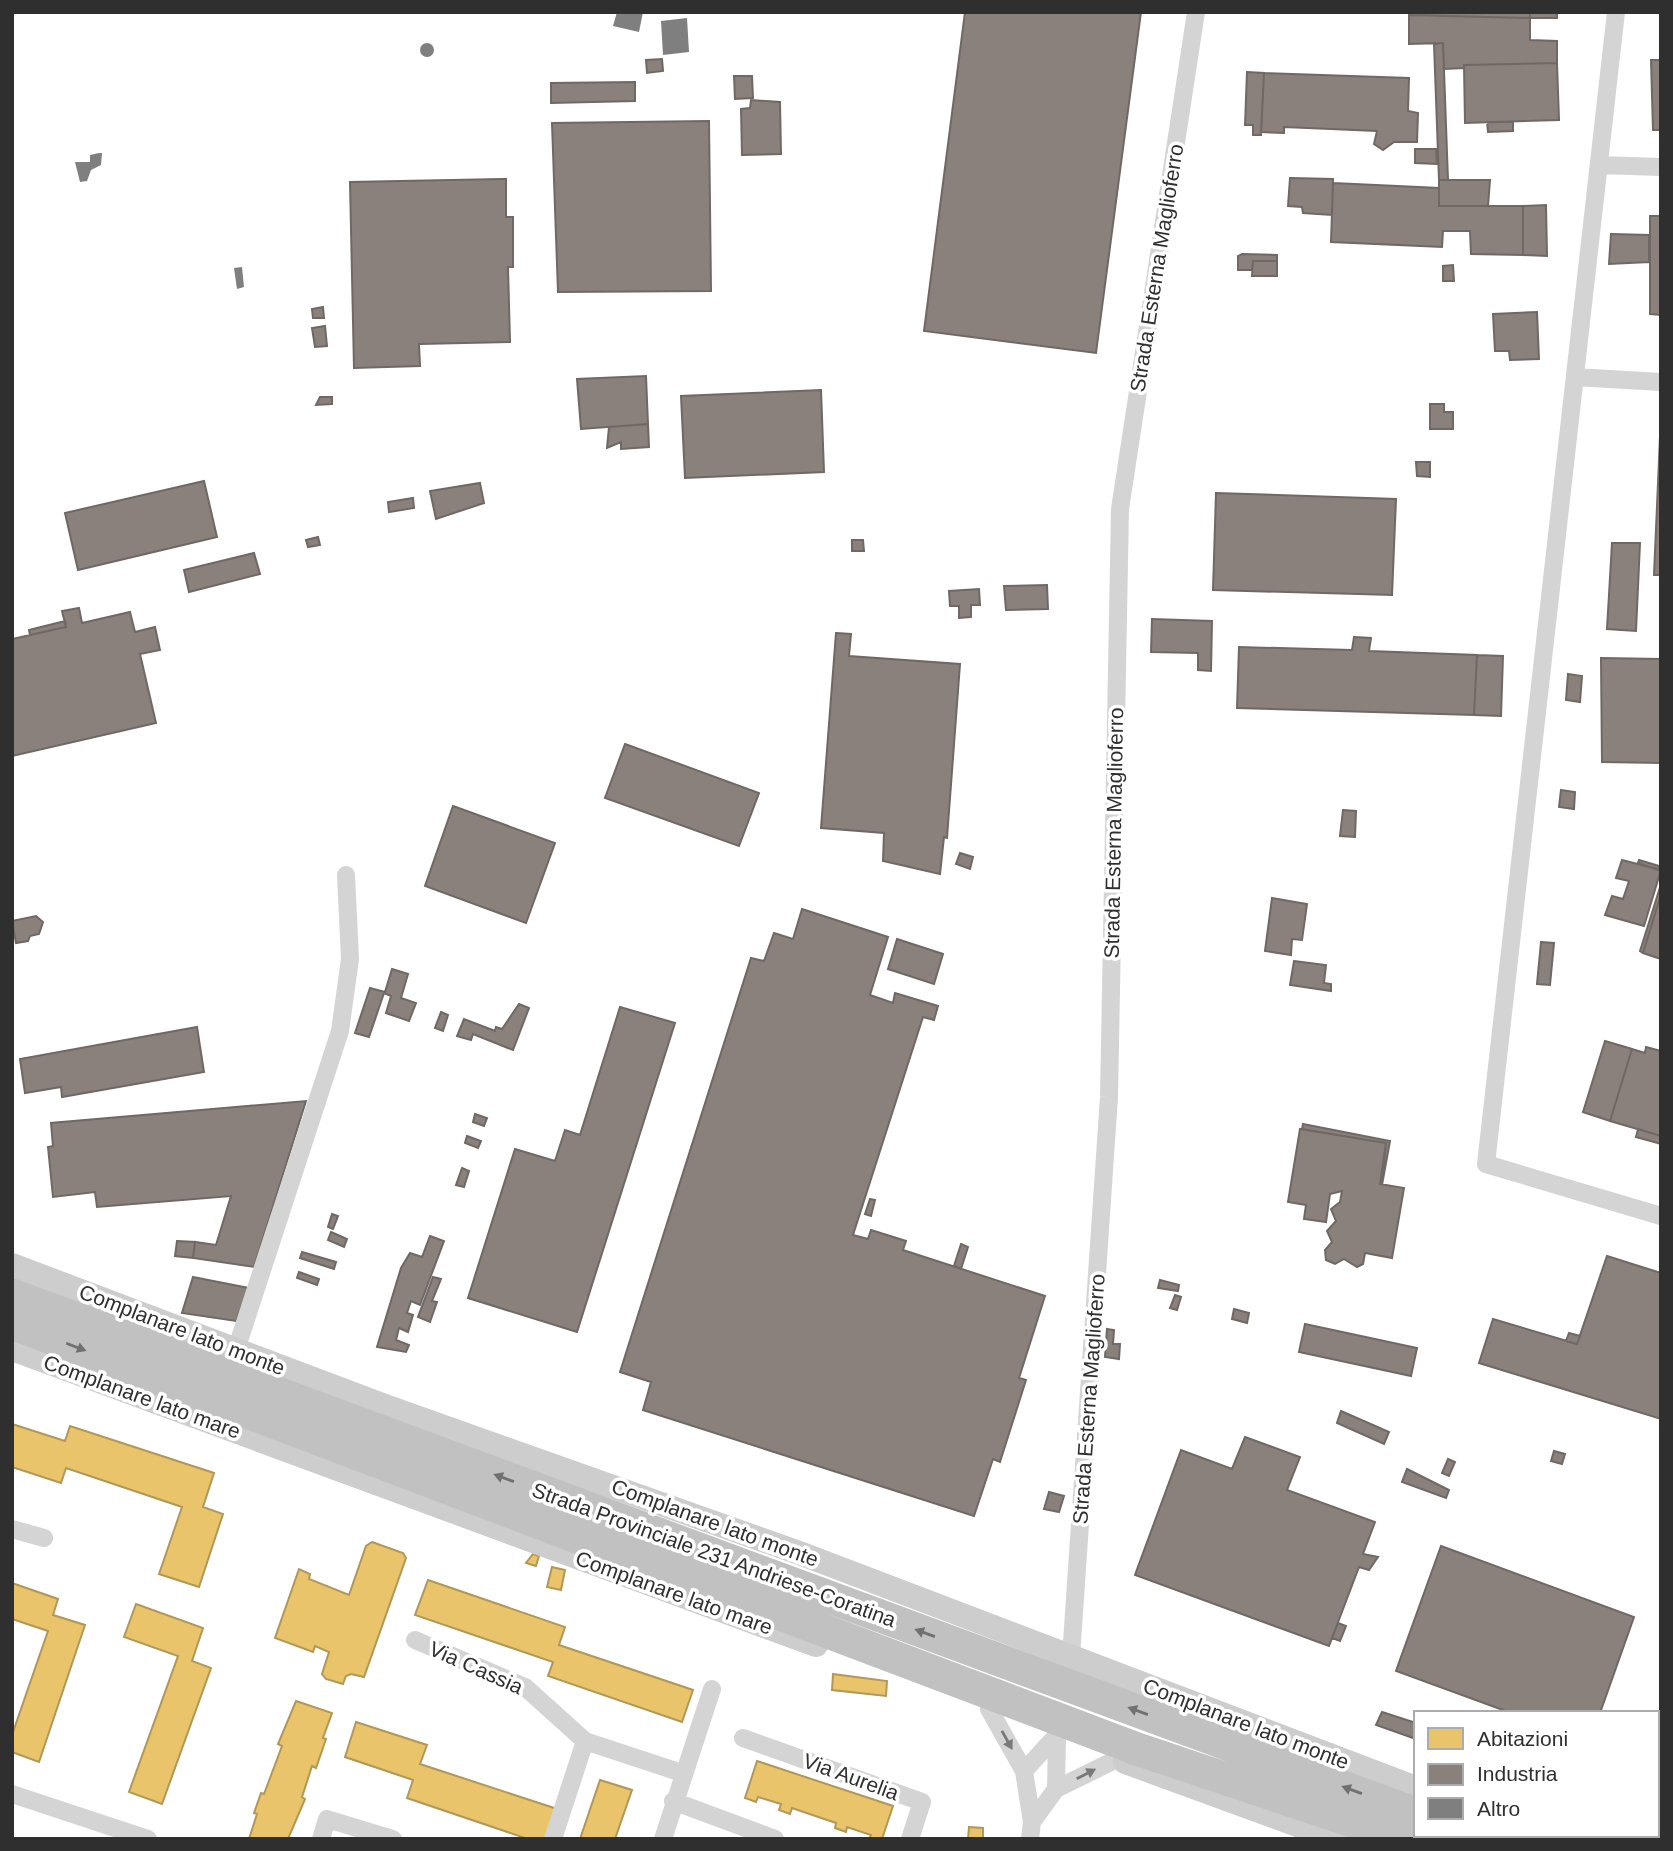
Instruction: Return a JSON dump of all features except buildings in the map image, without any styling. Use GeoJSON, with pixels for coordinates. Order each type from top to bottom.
{"type":"FeatureCollection","features":[{"type":"Feature","properties":{"kind":"highway","name":"Strada Provinciale 231 Andriese-Coratina"},"geometry":{"type":"LineString","coordinates":[[12,1296],[1414,1813]]}},
{"type":"Feature","properties":{"kind":"highway","name":"Strada Provinciale 231 Andriese-Coratina"},"geometry":{"type":"LineString","coordinates":[[12,1323],[1137,1749],[1406,1839]]}},
{"type":"Feature","properties":{"kind":"street","name":"Strada Esterna Maglioferro"},"geometry":{"type":"LineString","coordinates":[[1071,1657],[1109,1097],[1120,509],[1196,12]]}},
{"type":"Feature","properties":{"kind":"street"},"geometry":{"type":"LineString","coordinates":[[1616,12],[1486,1164],[1661,1216]]}},
{"type":"Feature","properties":{"kind":"street"},"geometry":{"type":"LineString","coordinates":[[1599,165],[1661,167]]}},
{"type":"Feature","properties":{"kind":"street"},"geometry":{"type":"LineString","coordinates":[[1575,377],[1661,382]]}},
{"type":"Feature","properties":{"kind":"street"},"geometry":{"type":"LineString","coordinates":[[236,1350],[340,1031],[350,959],[345,875]]}},
{"type":"Feature","properties":{"kind":"street","name":"Complanare lato monte"},"geometry":{"type":"LineString","coordinates":[[12,1265],[385,1406],[802,1554],[1414,1787]]}},
{"type":"Feature","properties":{"kind":"street","name":"Complanare lato mare"},"geometry":{"type":"LineString","coordinates":[[12,1349],[1336,1839]]}},
{"type":"Feature","properties":{"kind":"street"},"geometry":{"type":"LineString","coordinates":[[12,1529],[44,1538]]}},
{"type":"Feature","properties":{"kind":"street","name":"Via Cassia"},"geometry":{"type":"LineString","coordinates":[[415,1640],[525,1687],[585,1741],[682,1773]]}},
{"type":"Feature","properties":{"kind":"street"},"geometry":{"type":"LineString","coordinates":[[663,1839],[682,1773],[712,1689]]}},
{"type":"Feature","properties":{"kind":"street"},"geometry":{"type":"LineString","coordinates":[[989,1709],[1024,1771],[1031,1830]]}},
{"type":"Feature","properties":{"kind":"street"},"geometry":{"type":"LineString","coordinates":[[1024,1771],[1057,1735]]}},
{"type":"Feature","properties":{"kind":"street"},"geometry":{"type":"LineString","coordinates":[[1031,1830],[1055,1789],[1057,1735]]}},
{"type":"Feature","properties":{"kind":"street","name":"Via Aurelia"},"geometry":{"type":"LineString","coordinates":[[743,1738],[922,1802],[910,1839]]}},
{"type":"Feature","properties":{"kind":"street"},"geometry":{"type":"LineString","coordinates":[[553,1839],[585,1741]]}},
{"type":"Feature","properties":{"kind":"street"},"geometry":{"type":"LineString","coordinates":[[1055,1789],[1117,1759]]}},
{"type":"Feature","properties":{"kind":"street"},"geometry":{"type":"LineString","coordinates":[[12,1794],[148,1839]]}},
{"type":"Feature","properties":{"kind":"street"},"geometry":{"type":"LineString","coordinates":[[673,1801],[775,1839]]}},
{"type":"Feature","properties":{"kind":"street"},"geometry":{"type":"LineString","coordinates":[[321,1839],[327,1819],[393,1839]]}}]}
